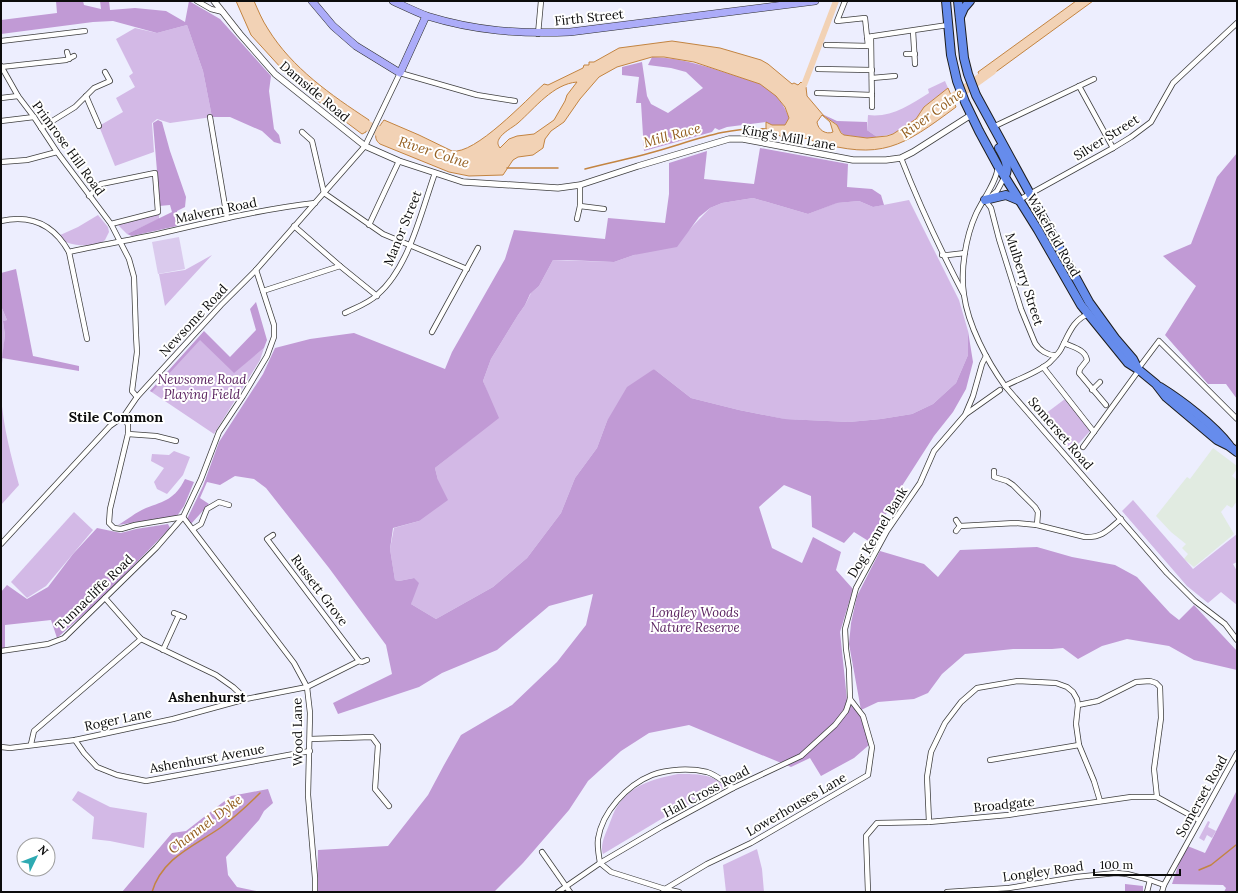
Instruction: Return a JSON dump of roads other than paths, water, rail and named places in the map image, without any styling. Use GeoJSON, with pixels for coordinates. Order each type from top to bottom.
{"type":"FeatureCollection","features":[{"type":"Feature","properties":{"kind":"highway"},"geometry":{"type":"LineString","coordinates":[[946,1],[948,25]]}},
{"type":"Feature","properties":{"kind":"highway"},"geometry":{"type":"LineString","coordinates":[[958,1],[960,17]]}},
{"type":"Feature","properties":{"kind":"highway"},"geometry":{"type":"LineString","coordinates":[[960,17],[964,8],[970,1]]}},
{"type":"Feature","properties":{"kind":"highway","name":"Wakefield Road"},"geometry":{"type":"LineString","coordinates":[[960,17],[964,58],[976,95],[996,125],[1076,280],[1098,314],[1133,359],[1138,369]]}},
{"type":"Feature","properties":{"kind":"highway","name":"Wakefield Road"},"geometry":{"type":"LineString","coordinates":[[948,25],[950,55],[957,82],[971,115],[998,166],[1087,314],[1128,363],[1172,394],[1221,434],[1229,446],[1237,452]]}},
{"type":"Feature","properties":{"kind":"highway"},"geometry":{"type":"LineString","coordinates":[[996,125],[993,137],[1007,164],[1005,176]]}},
{"type":"Feature","properties":{"kind":"highway"},"geometry":{"type":"LineString","coordinates":[[985,200],[1006,195],[1019,200]]}},
{"type":"Feature","properties":{"kind":"main road"},"geometry":{"type":"LineString","coordinates":[[312,1],[333,26],[356,46],[400,73],[426,16]]}},
{"type":"Feature","properties":{"kind":"main road","name":"Firth Street"},"geometry":{"type":"LineString","coordinates":[[393,1],[426,16],[480,29],[538,34],[570,32],[815,1]]}},
{"type":"Feature","properties":{"kind":"street"},"geometry":{"type":"LineString","coordinates":[[197,1],[211,9],[224,12]]}},
{"type":"Feature","properties":{"kind":"street","name":"Damside Road"},"geometry":{"type":"LineString","coordinates":[[214,1],[240,34],[275,74],[365,145]]}},
{"type":"Feature","properties":{"kind":"street"},"geometry":{"type":"LineString","coordinates":[[538,34],[541,1]]}},
{"type":"Feature","properties":{"kind":"street"},"geometry":{"type":"LineString","coordinates":[[845,1],[835,22],[865,18],[869,37],[872,70],[872,106]]}},
{"type":"Feature","properties":{"kind":"street","name":"Silver Street"},"geometry":{"type":"LineString","coordinates":[[1019,200],[1113,148],[1151,122],[1174,83],[1237,23]]}},
{"type":"Feature","properties":{"kind":"street"},"geometry":{"type":"LineString","coordinates":[[869,37],[948,25]]}},
{"type":"Feature","properties":{"kind":"street"},"geometry":{"type":"LineString","coordinates":[[1,41],[85,31]]}},
{"type":"Feature","properties":{"kind":"street"},"geometry":{"type":"LineString","coordinates":[[913,31],[916,64]]}},
{"type":"Feature","properties":{"kind":"street"},"geometry":{"type":"LineString","coordinates":[[826,45],[870,46]]}},
{"type":"Feature","properties":{"kind":"street"},"geometry":{"type":"LineString","coordinates":[[1,66],[66,60],[71,57],[67,52]]}},
{"type":"Feature","properties":{"kind":"street"},"geometry":{"type":"LineString","coordinates":[[906,54],[915,54]]}},
{"type":"Feature","properties":{"kind":"street","name":"Primrose Hill Road"},"geometry":{"type":"LineString","coordinates":[[1,66],[18,96],[34,117],[40,128],[89,196],[112,224],[129,260],[134,277],[136,352],[132,391],[137,397]]}},
{"type":"Feature","properties":{"kind":"street"},"geometry":{"type":"LineString","coordinates":[[818,69],[872,70]]}},
{"type":"Feature","properties":{"kind":"street"},"geometry":{"type":"LineString","coordinates":[[40,128],[76,106],[94,88],[110,81],[105,72]]}},
{"type":"Feature","properties":{"kind":"street"},"geometry":{"type":"LineString","coordinates":[[400,73],[477,96],[515,101]]}},
{"type":"Feature","properties":{"kind":"street","name":"Newsome Road"},"geometry":{"type":"LineString","coordinates":[[1,544],[110,426],[124,416],[137,397],[221,305],[256,270],[365,145],[400,73]]}},
{"type":"Feature","properties":{"kind":"street"},"geometry":{"type":"LineString","coordinates":[[872,78],[896,76]]}},
{"type":"Feature","properties":{"kind":"street"},"geometry":{"type":"LineString","coordinates":[[996,125],[1094,79]]}},
{"type":"Feature","properties":{"kind":"street"},"geometry":{"type":"LineString","coordinates":[[1079,86],[1113,148]]}},
{"type":"Feature","properties":{"kind":"street"},"geometry":{"type":"LineString","coordinates":[[817,94],[872,95]]}},
{"type":"Feature","properties":{"kind":"street"},"geometry":{"type":"LineString","coordinates":[[1,98],[18,96]]}},
{"type":"Feature","properties":{"kind":"street"},"geometry":{"type":"LineString","coordinates":[[86,96],[99,126]]}},
{"type":"Feature","properties":{"kind":"street","name":"King's Mill Lane"},"geometry":{"type":"LineString","coordinates":[[365,145],[399,161],[463,182],[558,188],[580,185],[638,166],[735,139],[743,139],[853,160],[886,160],[901,158],[971,115]]}},
{"type":"Feature","properties":{"kind":"street"},"geometry":{"type":"LineString","coordinates":[[1,122],[34,117]]}},
{"type":"Feature","properties":{"kind":"street"},"geometry":{"type":"LineString","coordinates":[[210,118],[227,218]]}},
{"type":"Feature","properties":{"kind":"street"},"geometry":{"type":"LineString","coordinates":[[302,132],[312,142],[324,193],[383,234],[467,269]]}},
{"type":"Feature","properties":{"kind":"street"},"geometry":{"type":"LineString","coordinates":[[1,162],[27,160],[57,152]]}},
{"type":"Feature","properties":{"kind":"street"},"geometry":{"type":"LineString","coordinates":[[901,158],[914,193],[942,255],[964,294]]}},
{"type":"Feature","properties":{"kind":"street"},"geometry":{"type":"LineString","coordinates":[[369,225],[399,161]]}},
{"type":"Feature","properties":{"kind":"street","name":"Somerset Road"},"geometry":{"type":"LineString","coordinates":[[998,166],[995,180],[976,214],[965,253],[964,294],[972,323],[986,356],[1005,386],[1167,573],[1195,601],[1225,624],[1237,640]]}},
{"type":"Feature","properties":{"kind":"street"},"geometry":{"type":"LineString","coordinates":[[89,196],[101,184],[155,173],[158,212],[112,224]]}},
{"type":"Feature","properties":{"kind":"street","name":"Manor Street"},"geometry":{"type":"LineString","coordinates":[[345,313],[377,296],[396,274],[410,246],[435,173]]}},
{"type":"Feature","properties":{"kind":"street","name":"Somerset Road"},"geometry":{"type":"LineString","coordinates":[[985,200],[997,191],[1005,176]]}},
{"type":"Feature","properties":{"kind":"street"},"geometry":{"type":"LineString","coordinates":[[578,219],[580,206],[580,185]]}},
{"type":"Feature","properties":{"kind":"street","name":"Mulberry Street"},"geometry":{"type":"LineString","coordinates":[[985,200],[991,208],[999,240],[1021,309],[1032,334],[1038,347],[1047,354],[1053,356],[1056,355]]}},
{"type":"Feature","properties":{"kind":"street","name":"Malvern Road"},"geometry":{"type":"LineString","coordinates":[[69,252],[285,206],[315,203]]}},
{"type":"Feature","properties":{"kind":"street"},"geometry":{"type":"LineString","coordinates":[[580,206],[604,209]]}},
{"type":"Feature","properties":{"kind":"street"},"geometry":{"type":"LineString","coordinates":[[1,221],[28,219],[46,226],[62,240],[69,252],[87,339]]}},
{"type":"Feature","properties":{"kind":"street"},"geometry":{"type":"LineString","coordinates":[[294,226],[377,296]]}},
{"type":"Feature","properties":{"kind":"street"},"geometry":{"type":"LineString","coordinates":[[432,332],[478,248]]}},
{"type":"Feature","properties":{"kind":"street"},"geometry":{"type":"LineString","coordinates":[[942,255],[965,253]]}},
{"type":"Feature","properties":{"kind":"street"},"geometry":{"type":"LineString","coordinates":[[263,291],[340,266]]}},
{"type":"Feature","properties":{"kind":"street","name":"Tunnacliffe Road"},"geometry":{"type":"LineString","coordinates":[[1,651],[48,644],[64,638],[156,548],[183,517],[201,479],[219,432],[243,396],[271,348],[274,337],[274,325],[256,270]]}},
{"type":"Feature","properties":{"kind":"street"},"geometry":{"type":"LineString","coordinates":[[1005,386],[1050,362],[1064,344],[1076,323],[1087,314],[1098,314]]}},
{"type":"Feature","properties":{"kind":"street"},"geometry":{"type":"LineString","coordinates":[[1083,447],[1159,341],[1237,419]]}},
{"type":"Feature","properties":{"kind":"street"},"geometry":{"type":"LineString","coordinates":[[1064,344],[1084,352],[1087,360],[1080,369],[1079,374],[1106,405]]}},
{"type":"Feature","properties":{"kind":"street","name":"Dog Kennel Bank"},"geometry":{"type":"LineString","coordinates":[[965,415],[986,356]]}},
{"type":"Feature","properties":{"kind":"street"},"geometry":{"type":"LineString","coordinates":[[1043,367],[1094,432]]}},
{"type":"Feature","properties":{"kind":"street"},"geometry":{"type":"LineString","coordinates":[[1092,390],[1100,382]]}},
{"type":"Feature","properties":{"kind":"street","name":"Dog Kennel Bank"},"geometry":{"type":"LineString","coordinates":[[850,699],[845,629],[856,588],[887,531],[920,483],[934,451],[965,415],[1000,390]]}},
{"type":"Feature","properties":{"kind":"street"},"geometry":{"type":"LineString","coordinates":[[124,416],[128,425],[128,434],[110,509],[109,524],[114,528],[121,529],[135,525],[183,517]]}},
{"type":"Feature","properties":{"kind":"street"},"geometry":{"type":"LineString","coordinates":[[128,434],[156,436],[176,441]]}},
{"type":"Feature","properties":{"kind":"street"},"geometry":{"type":"LineString","coordinates":[[990,481],[994,477],[994,471]]}},
{"type":"Feature","properties":{"kind":"street"},"geometry":{"type":"LineString","coordinates":[[994,477],[1014,485],[1035,507],[1038,512],[1037,526]]}},
{"type":"Feature","properties":{"kind":"street"},"geometry":{"type":"LineString","coordinates":[[193,529],[201,524],[206,509],[219,502],[228,505]]}},
{"type":"Feature","properties":{"kind":"street","name":"Wood Lane"},"geometry":{"type":"LineString","coordinates":[[183,517],[294,663],[307,686],[310,713],[308,795],[316,878],[315,892]]}},
{"type":"Feature","properties":{"kind":"street"},"geometry":{"type":"LineString","coordinates":[[956,520],[960,526]]}},
{"type":"Feature","properties":{"kind":"street"},"geometry":{"type":"LineString","coordinates":[[956,531],[960,526],[1015,523],[1037,526],[1085,537],[1092,537],[1100,536],[1121,520]]}},
{"type":"Feature","properties":{"kind":"street","name":"Russett Grove"},"geometry":{"type":"LineString","coordinates":[[273,535],[267,539],[359,661]]}},
{"type":"Feature","properties":{"kind":"street"},"geometry":{"type":"LineString","coordinates":[[105,598],[140,639],[216,675],[246,698]]}},
{"type":"Feature","properties":{"kind":"street"},"geometry":{"type":"LineString","coordinates":[[163,650],[182,616],[174,613]]}},
{"type":"Feature","properties":{"kind":"street"},"geometry":{"type":"LineString","coordinates":[[31,744],[34,731],[140,639]]}},
{"type":"Feature","properties":{"kind":"street","name":"Roger Lane"},"geometry":{"type":"LineString","coordinates":[[1,747],[10,748],[31,744],[75,740],[173,719],[246,698],[307,686],[359,661],[362,662],[367,660]]}},
{"type":"Feature","properties":{"kind":"street"},"geometry":{"type":"LineString","coordinates":[[929,822],[927,777],[931,752],[945,723],[961,702],[977,688],[1018,681],[1056,683],[1067,687],[1073,692],[1077,699],[1078,705],[1076,724],[1079,745],[1094,781],[1100,801]]}},
{"type":"Feature","properties":{"kind":"street"},"geometry":{"type":"LineString","coordinates":[[1078,705],[1098,701],[1136,682],[1150,681],[1156,683],[1160,687],[1161,718],[1154,769],[1157,797]]}},
{"type":"Feature","properties":{"kind":"street","name":"Hall Cross Road"},"geometry":{"type":"LineString","coordinates":[[558,892],[600,863],[663,826],[733,788],[801,756],[835,725],[846,711],[850,699]]}},
{"type":"Feature","properties":{"kind":"street","name":"Lowerhouses Lane"},"geometry":{"type":"LineString","coordinates":[[664,891],[707,864],[751,843],[868,775],[872,747],[863,716],[850,699]]}},
{"type":"Feature","properties":{"kind":"street"},"geometry":{"type":"LineString","coordinates":[[310,739],[372,737],[378,745],[375,789],[389,806]]}},
{"type":"Feature","properties":{"kind":"street","name":"Ashenhurst Avenue"},"geometry":{"type":"LineString","coordinates":[[75,740],[84,753],[97,767],[117,775],[146,781],[310,751]]}},
{"type":"Feature","properties":{"kind":"street"},"geometry":{"type":"LineString","coordinates":[[990,760],[1079,745]]}},
{"type":"Feature","properties":{"kind":"street","name":"Somerset Road"},"geometry":{"type":"LineString","coordinates":[[1162,892],[1164,885],[1199,820],[1237,753]]}},
{"type":"Feature","properties":{"kind":"street"},"geometry":{"type":"LineString","coordinates":[[679,892],[664,891],[611,872],[600,863],[598,854],[598,839],[604,820],[620,798],[639,782],[652,775],[672,770],[707,772],[716,776],[733,788]]}},
{"type":"Feature","properties":{"kind":"street","name":"Broadgate"},"geometry":{"type":"LineString","coordinates":[[868,892],[866,836],[877,823],[929,822],[1008,815],[1131,797],[1157,797],[1199,820]]}},
{"type":"Feature","properties":{"kind":"street"},"geometry":{"type":"LineString","coordinates":[[542,852],[570,892]]}},
{"type":"Feature","properties":{"kind":"street","name":"Longley Road"},"geometry":{"type":"LineString","coordinates":[[947,892],[1009,888],[1103,874],[1127,874],[1164,885]]}},
{"type":"Feature","properties":{"kind":"street"},"geometry":{"type":"LineString","coordinates":[[1147,892],[1150,880]]}},
{"type":"Feature","properties":{"kind":"water"},"geometry":{"type":"Polygon","coordinates":[[[236,1],[254,1],[266,26],[278,43],[300,68],[327,91],[369,120],[366,132],[362,134],[314,98],[282,69],[251,35],[236,1]]]}},
{"type":"Feature","properties":{"kind":"water"},"geometry":{"type":"Polygon","coordinates":[[[1076,1],[1093,1],[982,82],[978,72],[1076,1]]]}},
{"type":"Feature","properties":{"kind":"water"},"geometry":{"type":"Polygon","coordinates":[[[672,41],[720,48],[761,60],[792,84],[794,83],[798,85],[801,82],[806,87],[807,96],[824,116],[837,125],[841,133],[844,135],[867,138],[893,134],[916,119],[924,107],[948,88],[956,107],[921,132],[905,141],[874,150],[857,150],[837,147],[807,139],[797,142],[784,138],[773,131],[768,131],[766,129],[766,122],[772,125],[785,125],[789,118],[785,107],[776,96],[760,84],[694,62],[664,57],[652,57],[617,67],[599,77],[580,99],[564,122],[551,131],[545,139],[543,148],[533,155],[518,157],[513,160],[503,175],[469,176],[449,172],[380,144],[377,141],[376,132],[384,120],[452,151],[462,150],[474,144],[500,125],[544,84],[548,85],[583,68],[584,65],[589,65],[589,62],[594,62],[619,48],[672,41]],[[577,82],[560,87],[552,92],[518,123],[505,132],[499,139],[498,145],[500,148],[509,139],[517,136],[534,134],[554,120],[567,95],[577,82]],[[822,115],[817,122],[819,127],[825,132],[833,132],[830,122],[822,115]]]}},
{"type":"Feature","properties":{"kind":"waterway"},"geometry":{"type":"LineString","coordinates":[[804,85],[836,1]]}},
{"type":"Feature","properties":{"kind":"waterway","name":"River Colne"},"geometry":{"type":"LineString","coordinates":[[942,106],[992,70]]}},
{"type":"Feature","properties":{"kind":"waterway","name":"River Colne"},"geometry":{"type":"LineString","coordinates":[[356,120],[390,137]]}},
{"type":"Feature","properties":{"kind":"waterway","name":"Mill Race"},"geometry":{"type":"LineString","coordinates":[[585,169],[642,155],[707,136],[736,130],[766,129]]}},
{"type":"Feature","properties":{"kind":"waterway","name":"Mill Race"},"geometry":{"type":"LineString","coordinates":[[507,168],[558,168]]}},
{"type":"Feature","properties":{"kind":"waterway","name":"Channel Dyke"},"geometry":{"type":"LineString","coordinates":[[152,892],[163,870],[171,862],[180,854],[225,824],[260,793]]}},
{"type":"Feature","properties":{"kind":"waterway"},"geometry":{"type":"LineString","coordinates":[[1199,870],[1211,865],[1236,845]]}},
{"type":"Feature","properties":{"kind":"district","name":"Stile Common"},"geometry":{"type":"Point","coordinates":[116,417]}},
{"type":"Feature","properties":{"kind":"district","name":"Ashenhurst"},"geometry":{"type":"Point","coordinates":[207,697]}},
{"type":"Feature","properties":{"kind":"park label","name":"Newsome Road Playing Field"},"geometry":{"type":"Point","coordinates":[202,386]}},
{"type":"Feature","properties":{"kind":"park label","name":"Longley Woods Nature Reserve"},"geometry":{"type":"Point","coordinates":[695,620]}}]}
